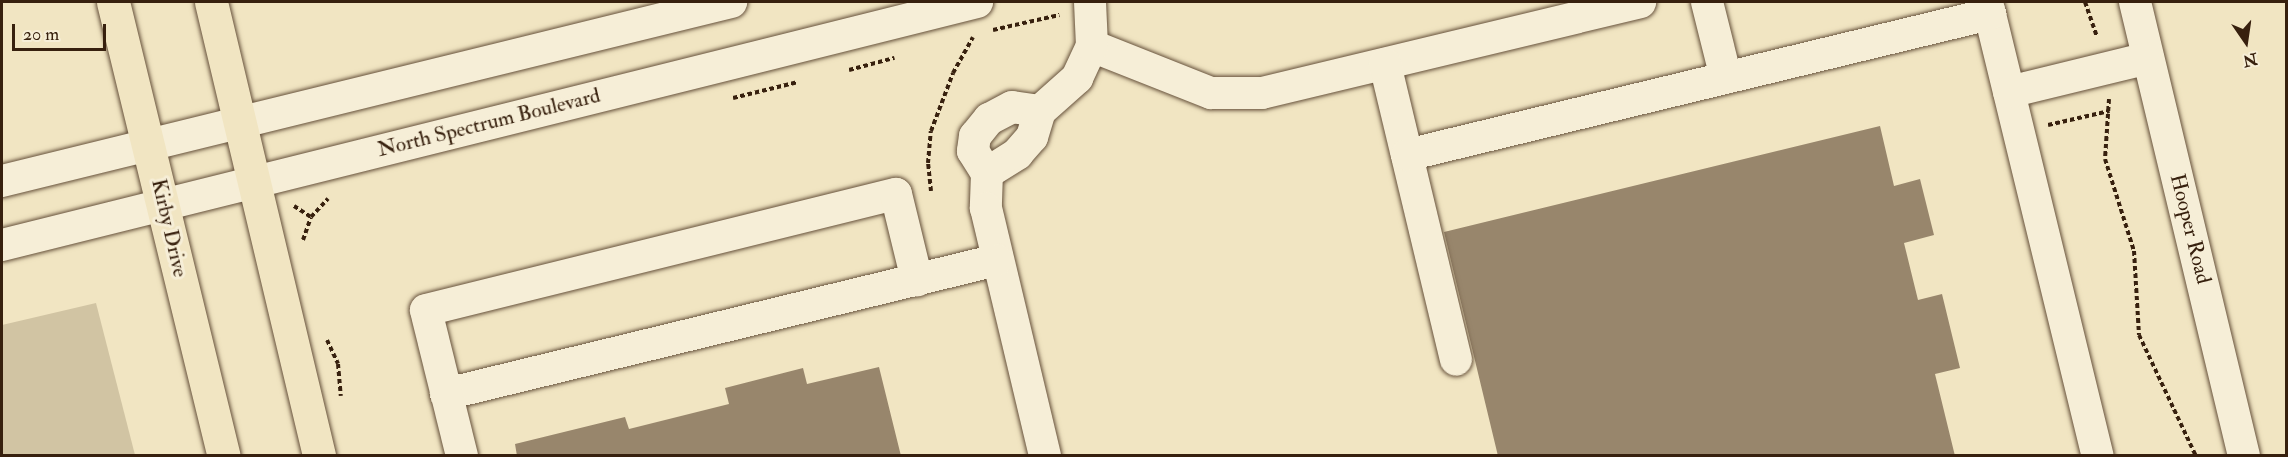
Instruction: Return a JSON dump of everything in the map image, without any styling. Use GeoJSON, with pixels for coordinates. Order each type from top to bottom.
{"type":"FeatureCollection","features":[{"type":"Feature","properties":{"kind":"main road","name":"Kirby Drive"},"geometry":{"type":"LineString","coordinates":[[113,2],[224,456]]}},
{"type":"Feature","properties":{"kind":"main road"},"geometry":{"type":"LineString","coordinates":[[211,2],[319,456]]}},
{"type":"Feature","properties":{"kind":"street"},"geometry":{"type":"LineString","coordinates":[[2,181],[692,6],[731,2]]}},
{"type":"Feature","properties":{"kind":"street","name":"North Spectrum Boulevard"},"geometry":{"type":"LineString","coordinates":[[2,245],[977,2]]}},
{"type":"Feature","properties":{"kind":"street"},"geometry":{"type":"LineString","coordinates":[[1092,46],[1211,93],[1233,95],[1262,93],[1640,2]]}},
{"type":"Feature","properties":{"kind":"street"},"geometry":{"type":"LineString","coordinates":[[1707,2],[1726,78]]}},
{"type":"Feature","properties":{"kind":"street","name":"Hooper Road"},"geometry":{"type":"LineString","coordinates":[[2135,2],[2244,456]]}},
{"type":"Feature","properties":{"kind":"street"},"geometry":{"type":"LineString","coordinates":[[987,173],[1017,154],[1032,137],[1040,111],[1077,78],[1092,46],[1090,4]]}},
{"type":"Feature","properties":{"kind":"street"},"geometry":{"type":"LineString","coordinates":[[1407,155],[1726,78],[1989,8],[2098,456]]}},
{"type":"Feature","properties":{"kind":"street"},"geometry":{"type":"LineString","coordinates":[[2009,92],[2148,58]]}},
{"type":"Feature","properties":{"kind":"street"},"geometry":{"type":"LineString","coordinates":[[1384,64],[1456,360]]}},
{"type":"Feature","properties":{"kind":"street"},"geometry":{"type":"LineString","coordinates":[[1040,111],[1012,107],[989,119],[975,136],[973,151],[987,173],[986,208],[1045,456]]}},
{"type":"Feature","properties":{"kind":"street"},"geometry":{"type":"LineString","coordinates":[[462,456],[426,310],[896,194],[917,280]]}},
{"type":"Feature","properties":{"kind":"street"},"geometry":{"type":"LineString","coordinates":[[446,394],[997,260]]}},
{"type":"Feature","properties":{"kind":"path"},"geometry":{"type":"LineString","coordinates":[[2085,2],[2109,68],[2109,111],[2105,159],[2134,251],[2139,335],[2196,456]]}},
{"type":"Feature","properties":{"kind":"path"},"geometry":{"type":"LineString","coordinates":[[986,32],[1090,4]]}},
{"type":"Feature","properties":{"kind":"path"},"geometry":{"type":"LineString","coordinates":[[965,36],[975,34]]}},
{"type":"Feature","properties":{"kind":"path"},"geometry":{"type":"LineString","coordinates":[[846,70],[905,54]]}},
{"type":"Feature","properties":{"kind":"path"},"geometry":{"type":"LineString","coordinates":[[724,100],[779,90],[801,81]]}},
{"type":"Feature","properties":{"kind":"path"},"geometry":{"type":"LineString","coordinates":[[2019,132],[2109,111]]}},
{"type":"Feature","properties":{"kind":"path"},"geometry":{"type":"LineString","coordinates":[[304,249],[302,239],[311,217],[334,195]]}},
{"type":"Feature","properties":{"kind":"path"},"geometry":{"type":"LineString","coordinates":[[323,330],[338,364],[342,404]]}},
{"type":"Feature","properties":{"kind":"shaded area"},"geometry":{"type":"Polygon","coordinates":[[[96,303],[135,455],[2,455],[2,325],[96,303]]]}},
{"type":"Feature","properties":{"kind":"building"},"geometry":{"type":"Polygon","coordinates":[[[1880,126],[1894,186],[1920,179],[1934,235],[1904,243],[1918,300],[1942,294],[1960,368],[1935,374],[1955,456],[1498,456],[1444,232],[1880,126]]]}},
{"type":"Feature","properties":{"kind":"building"},"geometry":{"type":"Polygon","coordinates":[[[879,367],[901,456],[517,456],[515,444],[625,417],[629,429],[729,404],[725,388],[803,368],[807,384],[879,367]]]}}]}
